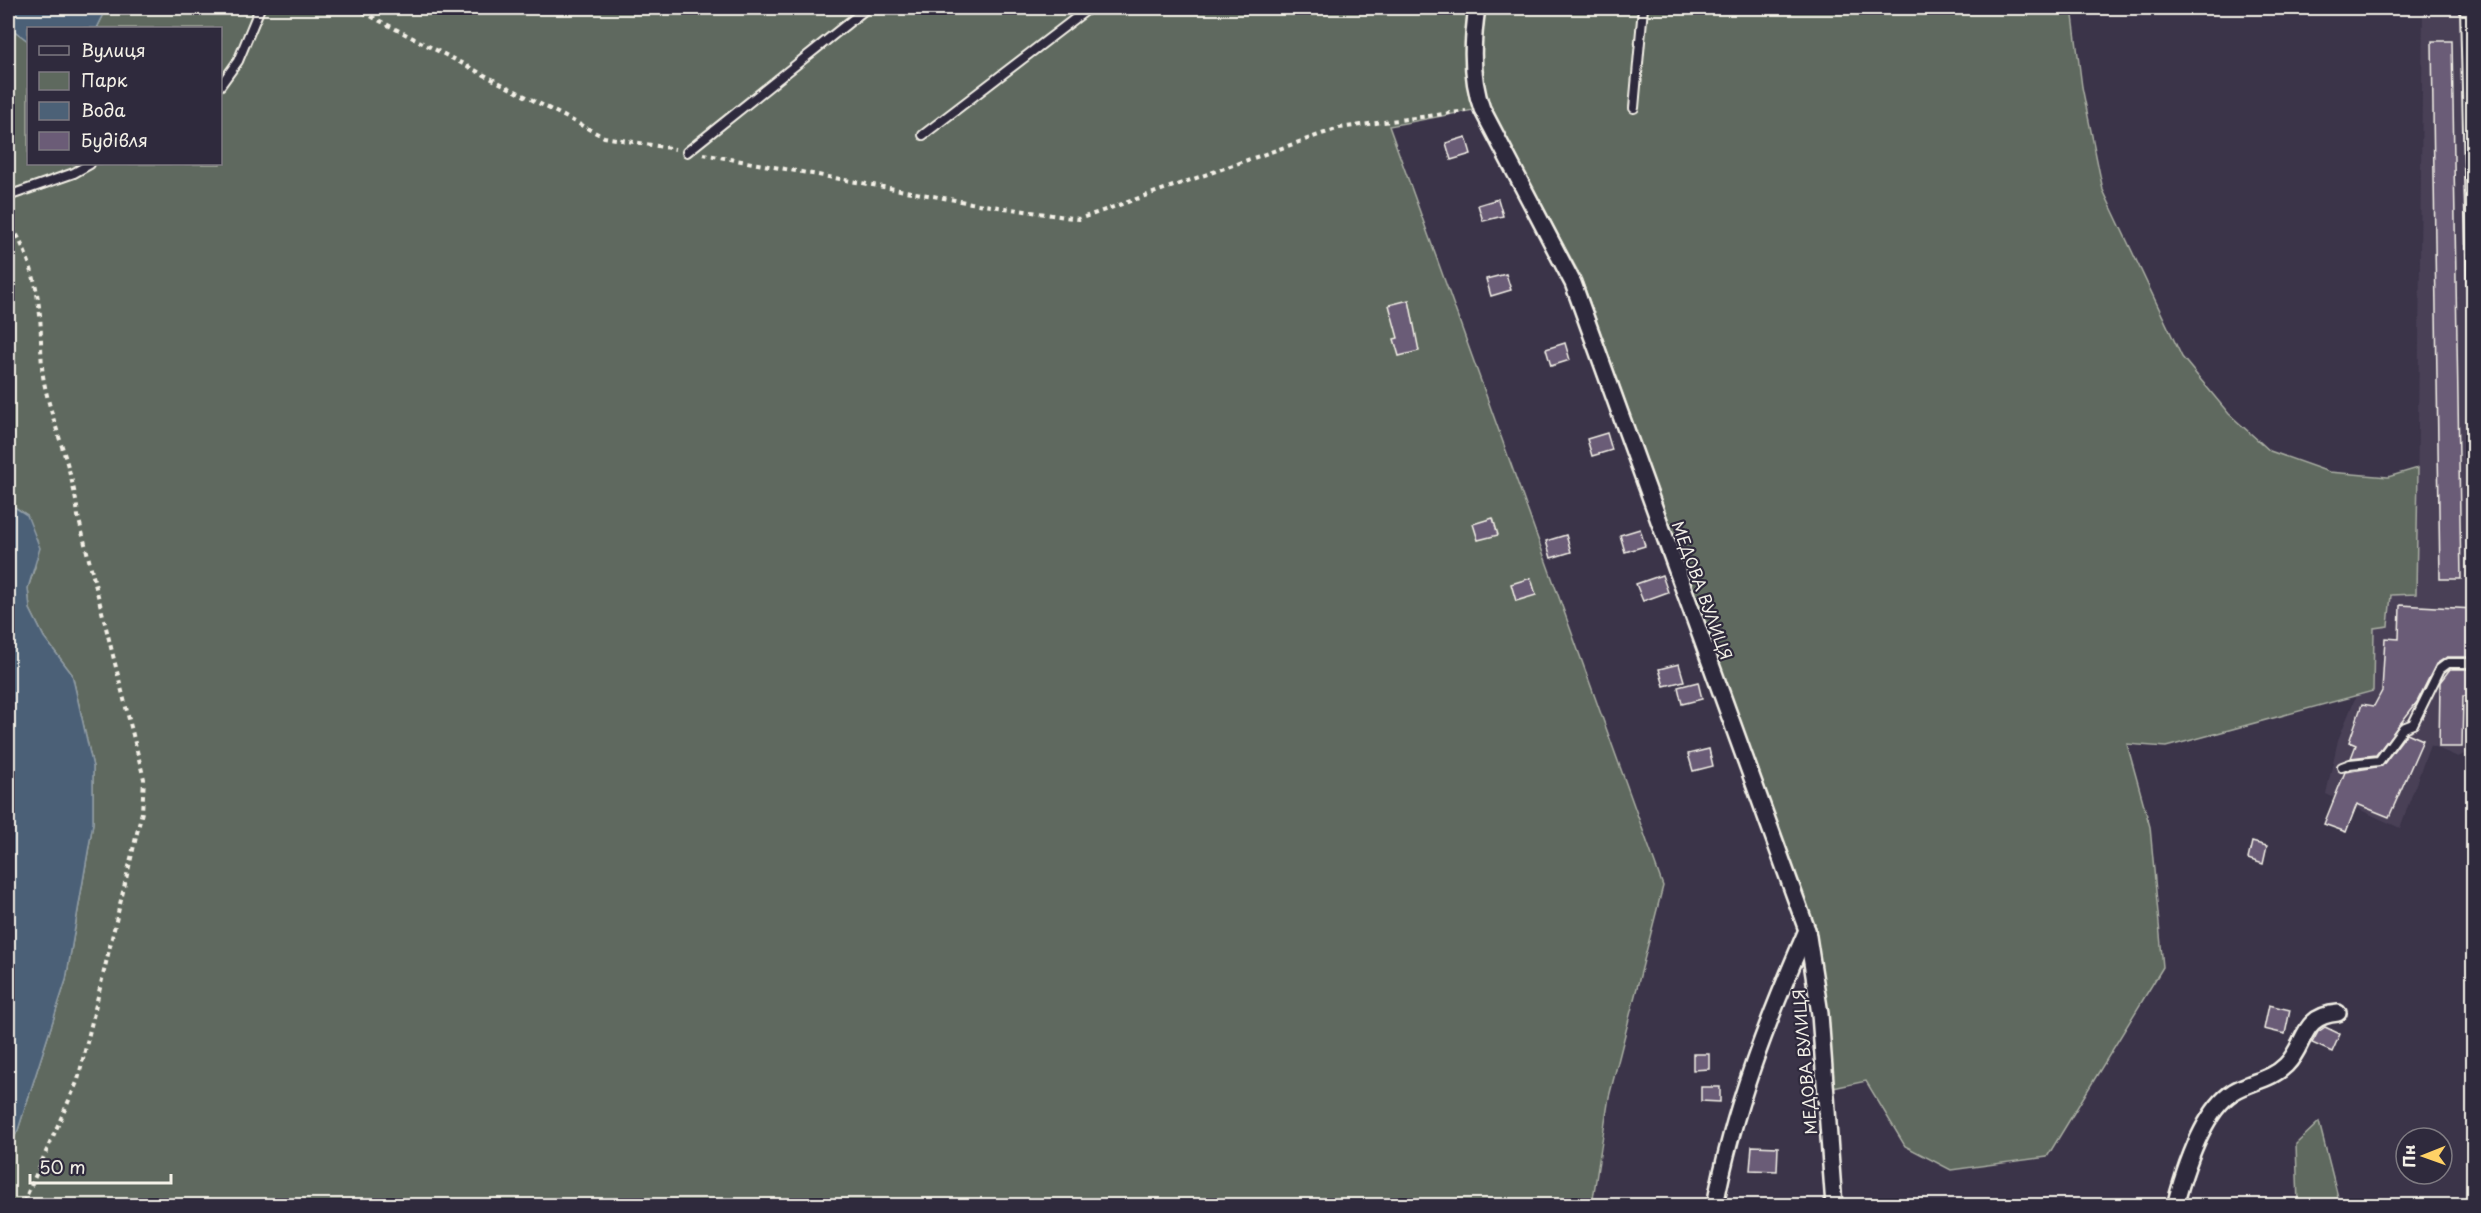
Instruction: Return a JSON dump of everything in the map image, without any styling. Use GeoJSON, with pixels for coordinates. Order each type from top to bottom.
{"type":"FeatureCollection","features":[{"type":"Feature","properties":{"kind":"street","name":"МЕДОВА ВУЛИЦЯ"},"geometry":{"type":"LineString","coordinates":[[1477,8],[1473,60],[1475,90],[1482,109],[1573,283],[1807,930],[1820,1014],[1834,1206]]}},
{"type":"Feature","properties":{"kind":"street"},"geometry":{"type":"LineString","coordinates":[[1715,1206],[1724,1157],[1765,1025],[1807,930]]}},
{"type":"Feature","properties":{"kind":"street"},"geometry":{"type":"LineString","coordinates":[[2175,1206],[2190,1157],[2221,1104],[2232,1093],[2276,1074],[2289,1062],[2311,1023],[2323,1014],[2338,1013]]}},
{"type":"Feature","properties":{"kind":"lane"},"geometry":{"type":"LineString","coordinates":[[222,83],[238,61],[260,8]]}},
{"type":"Feature","properties":{"kind":"lane"},"geometry":{"type":"LineString","coordinates":[[687,152],[867,8]]}},
{"type":"Feature","properties":{"kind":"lane"},"geometry":{"type":"LineString","coordinates":[[923,135],[1089,8]]}},
{"type":"Feature","properties":{"kind":"lane"},"geometry":{"type":"LineString","coordinates":[[1634,108],[1643,8]]}},
{"type":"Feature","properties":{"kind":"lane"},"geometry":{"type":"LineString","coordinates":[[2466,8],[2474,381]]}},
{"type":"Feature","properties":{"kind":"lane"},"geometry":{"type":"LineString","coordinates":[[8,196],[74,173],[88,165]]}},
{"type":"Feature","properties":{"kind":"lane"},"geometry":{"type":"LineString","coordinates":[[2342,767],[2379,761],[2403,728],[2413,724],[2440,669],[2448,663],[2474,663]]}},
{"type":"Feature","properties":{"kind":"path"},"geometry":{"type":"LineString","coordinates":[[355,8],[604,136],[971,203],[1079,219],[1339,128],[1482,109]]}},
{"type":"Feature","properties":{"kind":"path"},"geometry":{"type":"LineString","coordinates":[[8,219],[24,246],[39,300],[44,380],[60,446],[76,493],[78,516],[144,780],[142,812],[78,1080],[22,1206]]}},
{"type":"Feature","properties":{"kind":"shaded area"},"geometry":{"type":"Polygon","coordinates":[[[2423,8],[2473,8],[2473,750],[2458,757],[2430,745],[2400,828],[2326,794],[2338,740],[2356,696],[2373,691],[2374,628],[2388,626],[2391,594],[2416,593],[2423,8]]]}},
{"type":"Feature","properties":{"kind":"green space"},"geometry":{"type":"Polygon","coordinates":[[[103,8],[2072,8],[2082,87],[2103,190],[2182,357],[2229,414],[2270,451],[2329,472],[2388,477],[2418,468],[2416,594],[2391,595],[2388,626],[2374,628],[2373,691],[2166,747],[2127,744],[2150,827],[2163,967],[2047,1157],[1951,1170],[1905,1146],[1866,1081],[1833,1088],[1827,1013],[1812,924],[1580,275],[1489,107],[1389,126],[1663,886],[1609,1097],[1592,1205],[8,1206],[8,1148],[18,1130],[66,980],[93,823],[93,767],[72,674],[44,637],[30,609],[28,588],[35,567],[27,515],[8,503],[8,26],[27,40],[27,165],[222,165],[222,27],[98,27],[104,14],[103,8]]]}},
{"type":"Feature","properties":{"kind":"green space"},"geometry":{"type":"Polygon","coordinates":[[[2319,1122],[2340,1205],[2298,1205],[2296,1144],[2319,1122]]]}},
{"type":"Feature","properties":{"kind":"water"},"geometry":{"type":"Polygon","coordinates":[[[8,8],[103,8],[104,14],[98,27],[27,27],[27,40],[8,26],[8,8]]]}},
{"type":"Feature","properties":{"kind":"water"},"geometry":{"type":"Polygon","coordinates":[[[8,503],[27,515],[40,548],[28,588],[30,609],[44,637],[72,674],[93,767],[93,823],[66,980],[18,1130],[8,1148],[8,503]]]}},
{"type":"Feature","properties":{"kind":"building"},"geometry":{"type":"Polygon","coordinates":[[[2432,41],[2452,41],[2461,579],[2440,579],[2432,41]]]}},
{"type":"Feature","properties":{"kind":"building"},"geometry":{"type":"Polygon","coordinates":[[[1466,137],[1471,154],[1451,160],[1446,143],[1466,137]]]}},
{"type":"Feature","properties":{"kind":"building"},"geometry":{"type":"Polygon","coordinates":[[[1498,199],[1503,216],[1483,221],[1478,205],[1498,199]]]}},
{"type":"Feature","properties":{"kind":"building"},"geometry":{"type":"Polygon","coordinates":[[[1506,274],[1511,290],[1491,296],[1486,279],[1506,274]]]}},
{"type":"Feature","properties":{"kind":"building"},"geometry":{"type":"Polygon","coordinates":[[[1409,300],[1419,351],[1399,356],[1394,339],[1398,338],[1389,305],[1409,300]]]}},
{"type":"Feature","properties":{"kind":"building"},"geometry":{"type":"Polygon","coordinates":[[[1565,343],[1570,360],[1551,366],[1546,349],[1565,343]]]}},
{"type":"Feature","properties":{"kind":"building"},"geometry":{"type":"Polygon","coordinates":[[[1607,433],[1612,450],[1592,456],[1587,439],[1607,433]]]}},
{"type":"Feature","properties":{"kind":"building"},"geometry":{"type":"Polygon","coordinates":[[[1493,518],[1498,535],[1478,540],[1473,524],[1493,518]]]}},
{"type":"Feature","properties":{"kind":"building"},"geometry":{"type":"Polygon","coordinates":[[[1640,529],[1645,546],[1625,552],[1620,535],[1640,529]]]}},
{"type":"Feature","properties":{"kind":"building"},"geometry":{"type":"Polygon","coordinates":[[[1566,535],[1571,552],[1551,558],[1546,541],[1566,535]]]}},
{"type":"Feature","properties":{"kind":"building"},"geometry":{"type":"Polygon","coordinates":[[[1662,575],[1668,592],[1643,601],[1636,584],[1662,575]]]}},
{"type":"Feature","properties":{"kind":"building"},"geometry":{"type":"Polygon","coordinates":[[[1531,578],[1536,595],[1516,601],[1511,584],[1531,578]]]}},
{"type":"Feature","properties":{"kind":"building"},"geometry":{"type":"Polygon","coordinates":[[[2400,605],[2474,609],[2474,657],[2447,657],[2436,664],[2417,702],[2376,755],[2351,758],[2356,745],[2349,742],[2362,704],[2374,706],[2382,691],[2385,638],[2399,639],[2400,605]]]}},
{"type":"Feature","properties":{"kind":"building"},"geometry":{"type":"Polygon","coordinates":[[[1679,664],[1684,681],[1664,686],[1659,669],[1679,664]]]}},
{"type":"Feature","properties":{"kind":"building"},"geometry":{"type":"Polygon","coordinates":[[[2450,669],[2474,669],[2474,696],[2463,696],[2462,747],[2439,747],[2440,682],[2450,669]]]}},
{"type":"Feature","properties":{"kind":"building"},"geometry":{"type":"Polygon","coordinates":[[[1698,682],[1702,699],[1682,704],[1678,687],[1698,682]]]}},
{"type":"Feature","properties":{"kind":"building"},"geometry":{"type":"Polygon","coordinates":[[[2407,733],[2423,740],[2389,817],[2357,804],[2346,832],[2324,824],[2345,772],[2382,766],[2407,733]]]}},
{"type":"Feature","properties":{"kind":"building"},"geometry":{"type":"Polygon","coordinates":[[[1709,749],[1713,766],[1693,771],[1688,754],[1709,749]]]}},
{"type":"Feature","properties":{"kind":"building"},"geometry":{"type":"Polygon","coordinates":[[[2252,842],[2267,846],[2263,864],[2248,859],[2252,842]]]}},
{"type":"Feature","properties":{"kind":"building"},"geometry":{"type":"Polygon","coordinates":[[[2269,1005],[2290,1010],[2285,1034],[2264,1029],[2269,1005]]]}},
{"type":"Feature","properties":{"kind":"building"},"geometry":{"type":"Polygon","coordinates":[[[2325,1027],[2340,1034],[2332,1052],[2312,1043],[2318,1032],[2325,1027]]]}},
{"type":"Feature","properties":{"kind":"building"},"geometry":{"type":"Polygon","coordinates":[[[1693,1054],[1709,1054],[1709,1069],[1693,1070],[1693,1054]]]}},
{"type":"Feature","properties":{"kind":"building"},"geometry":{"type":"Polygon","coordinates":[[[1701,1087],[1720,1087],[1720,1102],[1701,1101],[1701,1087]]]}},
{"type":"Feature","properties":{"kind":"building"},"geometry":{"type":"Polygon","coordinates":[[[1752,1146],[1778,1147],[1777,1171],[1750,1170],[1752,1146]]]}}]}
